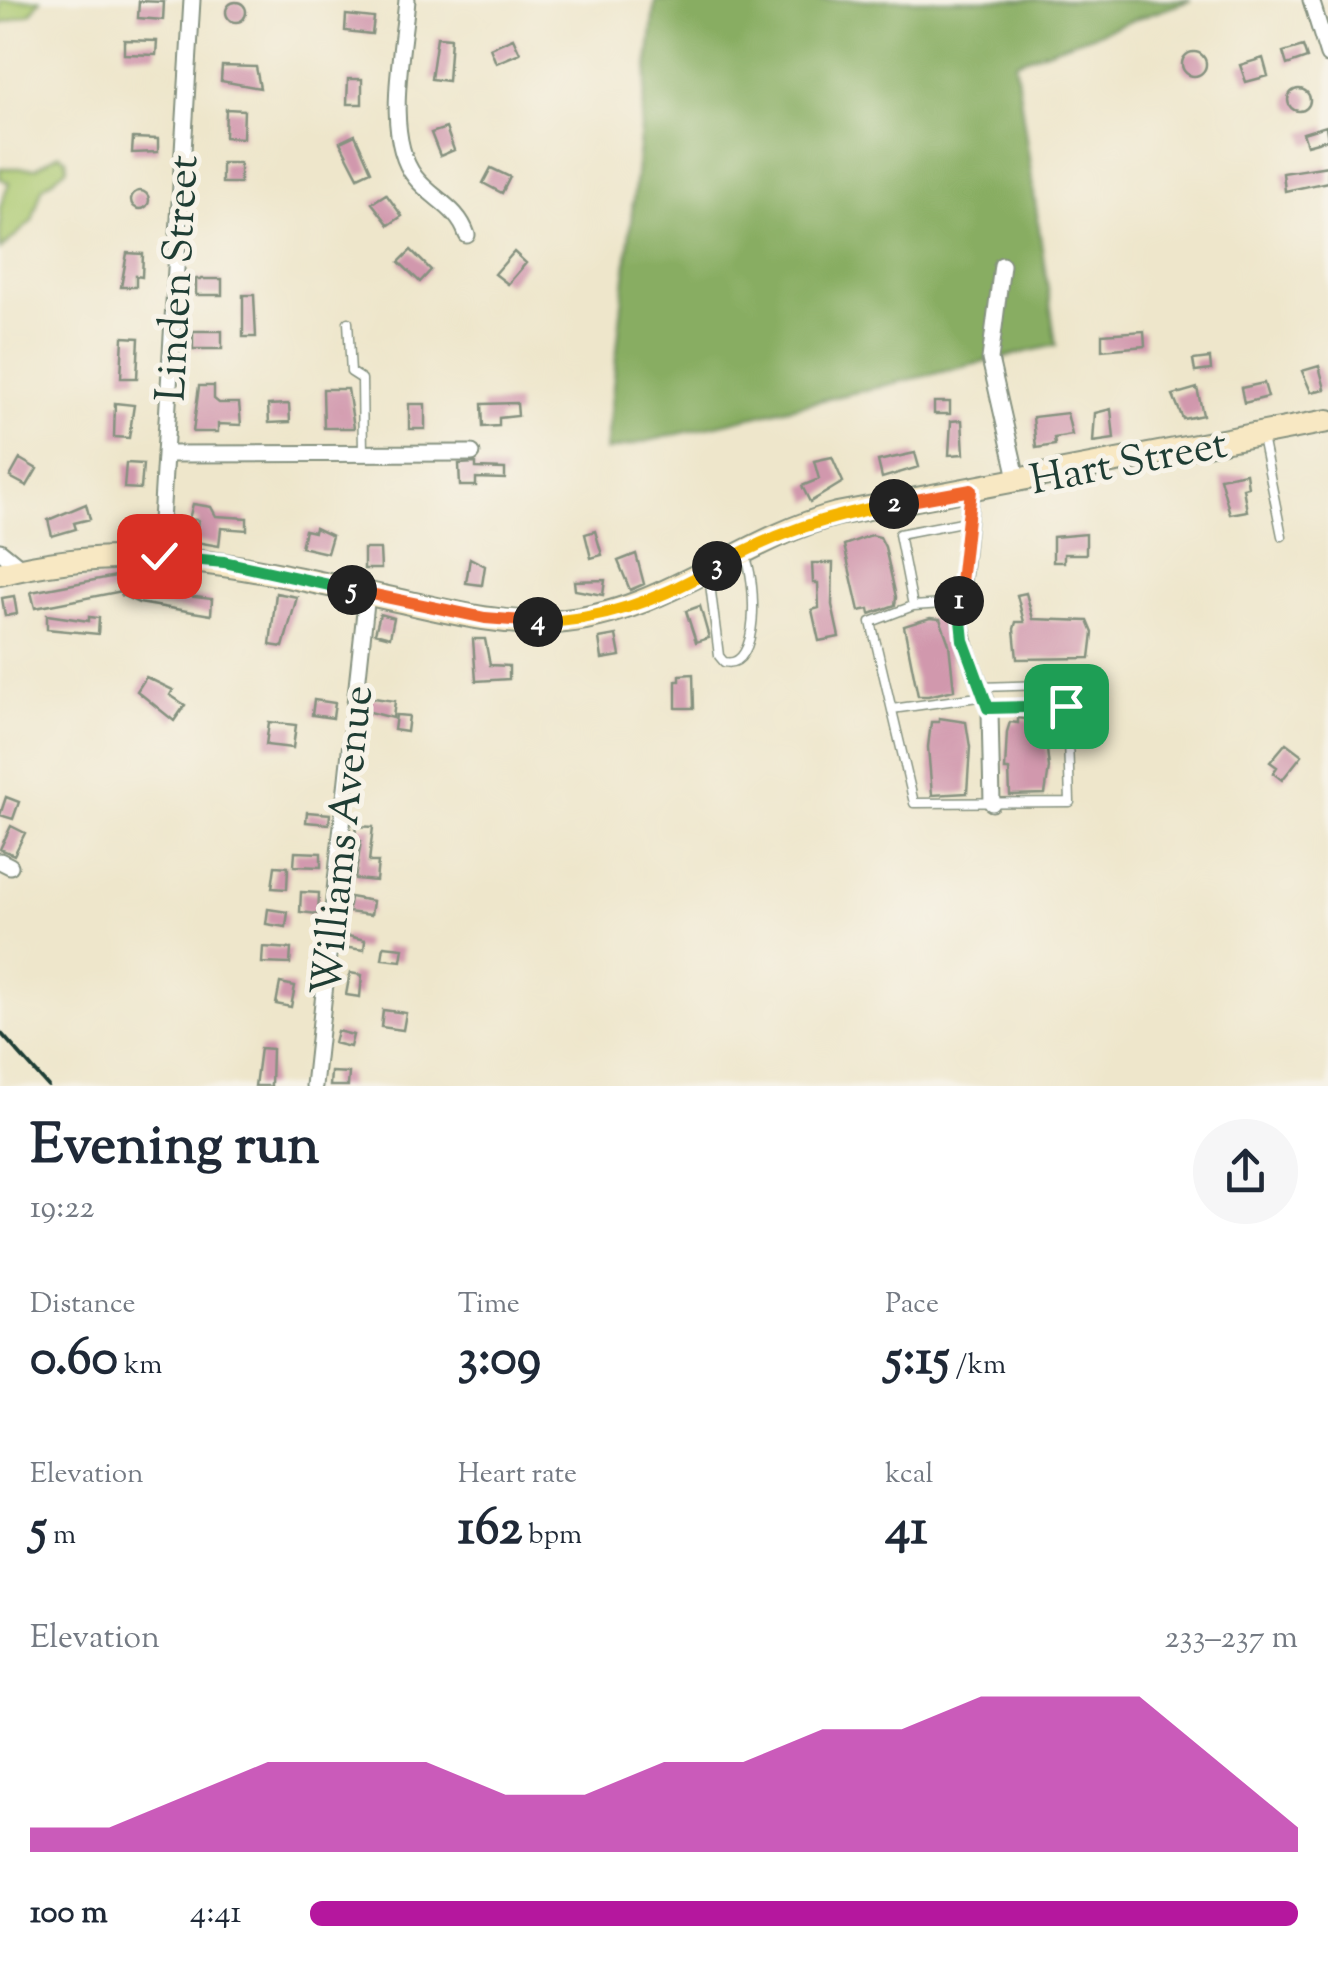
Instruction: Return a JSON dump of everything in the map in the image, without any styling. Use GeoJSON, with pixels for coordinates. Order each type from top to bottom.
{"type":"FeatureCollection","features":[{"type":"Feature","properties":{"kind":"main road","name":"Hart Street"},"geometry":{"type":"LineString","coordinates":[[11,571],[94,556],[224,562],[485,618],[556,622],[648,602],[812,520],[1328,421]]}},
{"type":"Feature","properties":{"kind":"street","name":"Linden Street"},"geometry":{"type":"LineString","coordinates":[[159,556],[192,0]]}},
{"type":"Feature","properties":{"kind":"street"},"geometry":{"type":"LineString","coordinates":[[407,0],[400,144],[415,177],[456,212],[466,235]]}},
{"type":"Feature","properties":{"kind":"street"},"geometry":{"type":"LineString","coordinates":[[1312,0],[1328,55]]}},
{"type":"Feature","properties":{"kind":"street"},"geometry":{"type":"LineString","coordinates":[[1002,265],[990,359],[1018,482]]}},
{"type":"Feature","properties":{"kind":"street"},"geometry":{"type":"LineString","coordinates":[[165,454],[472,454]]}},
{"type":"Feature","properties":{"kind":"street"},"geometry":{"type":"LineString","coordinates":[[971,490],[959,603],[963,640],[985,697],[992,804]]}},
{"type":"Feature","properties":{"kind":"street"},"geometry":{"type":"LineString","coordinates":[[0,551],[11,571]]}},
{"type":"Feature","properties":{"kind":"street","name":"Williams Avenue"},"geometry":{"type":"LineString","coordinates":[[314,1086],[367,593]]}},
{"type":"Feature","properties":{"kind":"lane"},"geometry":{"type":"LineString","coordinates":[[348,322],[351,372],[362,378],[363,454]]}},
{"type":"Feature","properties":{"kind":"lane"},"geometry":{"type":"LineString","coordinates":[[1261,434],[1282,536]]}},
{"type":"Feature","properties":{"kind":"lane"},"geometry":{"type":"LineString","coordinates":[[913,606],[899,534],[967,521]]}},
{"type":"Feature","properties":{"kind":"lane"},"geometry":{"type":"LineString","coordinates":[[709,571],[720,656],[724,662],[738,663],[748,648],[752,606],[751,566],[743,552]]}},
{"type":"Feature","properties":{"kind":"lane"},"geometry":{"type":"LineString","coordinates":[[959,603],[913,606],[871,622],[914,803],[1070,802],[1066,706],[985,697]]}},
{"type":"Feature","properties":{"kind":"lane"},"geometry":{"type":"LineString","coordinates":[[892,709],[1076,684]]}},
{"type":"Feature","properties":{"kind":"green space"},"geometry":{"type":"Polygon","coordinates":[[[0,0],[41,0],[30,14],[0,24],[0,0]]]}},
{"type":"Feature","properties":{"kind":"green space"},"geometry":{"type":"Polygon","coordinates":[[[655,0],[1191,0],[1015,62],[1056,345],[606,451],[655,0]]]}},
{"type":"Feature","properties":{"kind":"green space"},"geometry":{"type":"Polygon","coordinates":[[[59,154],[66,159],[67,168],[42,188],[32,221],[0,250],[0,207],[9,183],[0,178],[0,168],[36,168],[59,154]]]}},
{"type":"Feature","properties":{"kind":"building"},"geometry":{"type":"Polygon","coordinates":[[[139,1],[164,2],[163,20],[138,18],[139,1]]]}},
{"type":"Feature","properties":{"kind":"building"},"geometry":{"type":"Polygon","coordinates":[[[236,2],[246,12],[236,22],[226,12],[236,2]]]}},
{"type":"Feature","properties":{"kind":"building"},"geometry":{"type":"Polygon","coordinates":[[[346,15],[374,18],[372,34],[345,31],[346,15]]]}},
{"type":"Feature","properties":{"kind":"building"},"geometry":{"type":"Polygon","coordinates":[[[437,37],[451,38],[448,81],[431,79],[437,37]]]}},
{"type":"Feature","properties":{"kind":"building"},"geometry":{"type":"Polygon","coordinates":[[[513,38],[520,53],[496,63],[490,48],[513,38]]]}},
{"type":"Feature","properties":{"kind":"building"},"geometry":{"type":"Polygon","coordinates":[[[124,40],[157,41],[156,55],[124,54],[124,40]]]}},
{"type":"Feature","properties":{"kind":"building"},"geometry":{"type":"Polygon","coordinates":[[[1303,46],[1307,58],[1287,65],[1283,52],[1303,46]]]}},
{"type":"Feature","properties":{"kind":"building"},"geometry":{"type":"Polygon","coordinates":[[[1194,52],[1203,55],[1203,73],[1194,76],[1185,73],[1182,64],[1185,55],[1194,52]]]}},
{"type":"Feature","properties":{"kind":"building"},"geometry":{"type":"Polygon","coordinates":[[[1263,58],[1268,76],[1246,82],[1240,65],[1263,58]]]}},
{"type":"Feature","properties":{"kind":"building"},"geometry":{"type":"Polygon","coordinates":[[[222,66],[256,67],[260,88],[221,81],[222,66]]]}},
{"type":"Feature","properties":{"kind":"building"},"geometry":{"type":"Polygon","coordinates":[[[348,79],[362,79],[362,104],[347,104],[348,79]]]}},
{"type":"Feature","properties":{"kind":"building"},"geometry":{"type":"Polygon","coordinates":[[[1299,89],[1307,92],[1307,108],[1299,111],[1291,108],[1288,100],[1291,92],[1299,89]]]}},
{"type":"Feature","properties":{"kind":"building"},"geometry":{"type":"Polygon","coordinates":[[[226,109],[244,110],[243,138],[225,137],[226,109]]]}},
{"type":"Feature","properties":{"kind":"building"},"geometry":{"type":"Polygon","coordinates":[[[1326,126],[1328,139],[1307,145],[1303,133],[1326,126]]]}},
{"type":"Feature","properties":{"kind":"building"},"geometry":{"type":"Polygon","coordinates":[[[446,128],[454,150],[440,156],[431,133],[446,128]]]}},
{"type":"Feature","properties":{"kind":"building"},"geometry":{"type":"Polygon","coordinates":[[[355,135],[371,171],[358,177],[340,142],[355,135]]]}},
{"type":"Feature","properties":{"kind":"building"},"geometry":{"type":"Polygon","coordinates":[[[133,138],[158,139],[158,152],[132,153],[133,138]]]}},
{"type":"Feature","properties":{"kind":"building"},"geometry":{"type":"Polygon","coordinates":[[[222,163],[240,163],[240,183],[222,183],[222,163]]]}},
{"type":"Feature","properties":{"kind":"building"},"geometry":{"type":"Polygon","coordinates":[[[1328,166],[1328,182],[1285,191],[1283,173],[1328,166]]]}},
{"type":"Feature","properties":{"kind":"building"},"geometry":{"type":"Polygon","coordinates":[[[491,168],[510,177],[502,193],[483,183],[491,168]]]}},
{"type":"Feature","properties":{"kind":"building"},"geometry":{"type":"Polygon","coordinates":[[[140,191],[147,193],[147,207],[140,209],[133,207],[131,200],[133,193],[140,191]]]}},
{"type":"Feature","properties":{"kind":"building"},"geometry":{"type":"Polygon","coordinates":[[[386,194],[402,216],[389,225],[372,203],[386,194]]]}},
{"type":"Feature","properties":{"kind":"building"},"geometry":{"type":"Polygon","coordinates":[[[411,250],[431,270],[420,282],[399,262],[411,250]]]}},
{"type":"Feature","properties":{"kind":"building"},"geometry":{"type":"Polygon","coordinates":[[[514,252],[526,263],[508,284],[495,274],[514,252]]]}},
{"type":"Feature","properties":{"kind":"building"},"geometry":{"type":"Polygon","coordinates":[[[127,253],[143,254],[142,277],[136,276],[136,287],[121,287],[127,253]]]}},
{"type":"Feature","properties":{"kind":"building"},"geometry":{"type":"Polygon","coordinates":[[[196,279],[222,279],[222,295],[196,295],[196,279]]]}},
{"type":"Feature","properties":{"kind":"building"},"geometry":{"type":"Polygon","coordinates":[[[243,295],[254,295],[256,337],[243,337],[243,295]]]}},
{"type":"Feature","properties":{"kind":"building"},"geometry":{"type":"Polygon","coordinates":[[[193,331],[222,331],[222,349],[193,349],[193,331]]]}},
{"type":"Feature","properties":{"kind":"building"},"geometry":{"type":"Polygon","coordinates":[[[1144,331],[1145,346],[1102,350],[1102,334],[1144,331]]]}},
{"type":"Feature","properties":{"kind":"building"},"geometry":{"type":"Polygon","coordinates":[[[123,337],[139,338],[137,378],[121,378],[123,337]]]}},
{"type":"Feature","properties":{"kind":"building"},"geometry":{"type":"Polygon","coordinates":[[[1210,358],[1211,370],[1195,372],[1193,360],[1210,358]]]}},
{"type":"Feature","properties":{"kind":"building"},"geometry":{"type":"Polygon","coordinates":[[[1319,366],[1325,389],[1311,392],[1302,371],[1319,366]]]}},
{"type":"Feature","properties":{"kind":"building"},"geometry":{"type":"Polygon","coordinates":[[[1264,383],[1268,397],[1244,403],[1241,388],[1264,383]]]}},
{"type":"Feature","properties":{"kind":"building"},"geometry":{"type":"Polygon","coordinates":[[[199,386],[214,386],[214,399],[219,403],[239,403],[241,425],[218,424],[218,432],[193,432],[199,386]]]}},
{"type":"Feature","properties":{"kind":"building"},"geometry":{"type":"Polygon","coordinates":[[[1197,388],[1203,415],[1183,419],[1173,395],[1197,388]]]}},
{"type":"Feature","properties":{"kind":"building"},"geometry":{"type":"Polygon","coordinates":[[[323,389],[348,389],[354,428],[324,428],[323,389]]]}},
{"type":"Feature","properties":{"kind":"building"},"geometry":{"type":"Polygon","coordinates":[[[934,402],[950,402],[950,414],[934,414],[934,402]]]}},
{"type":"Feature","properties":{"kind":"building"},"geometry":{"type":"Polygon","coordinates":[[[115,403],[134,405],[129,438],[114,437],[115,403]]]}},
{"type":"Feature","properties":{"kind":"building"},"geometry":{"type":"Polygon","coordinates":[[[517,403],[518,416],[499,418],[499,426],[483,427],[482,404],[517,403]]]}},
{"type":"Feature","properties":{"kind":"building"},"geometry":{"type":"Polygon","coordinates":[[[289,404],[290,422],[269,423],[268,405],[289,404]]]}},
{"type":"Feature","properties":{"kind":"building"},"geometry":{"type":"Polygon","coordinates":[[[409,404],[425,404],[425,429],[409,429],[409,404]]]}},
{"type":"Feature","properties":{"kind":"building"},"geometry":{"type":"Polygon","coordinates":[[[1111,409],[1114,439],[1093,442],[1095,413],[1111,409]]]}},
{"type":"Feature","properties":{"kind":"building"},"geometry":{"type":"Polygon","coordinates":[[[1067,413],[1072,435],[1054,438],[1055,445],[1036,448],[1033,417],[1067,413]]]}},
{"type":"Feature","properties":{"kind":"building"},"geometry":{"type":"Polygon","coordinates":[[[962,420],[964,454],[949,455],[951,421],[962,420]]]}},
{"type":"Feature","properties":{"kind":"building"},"geometry":{"type":"Polygon","coordinates":[[[915,453],[919,467],[882,478],[878,461],[915,453]]]}},
{"type":"Feature","properties":{"kind":"building"},"geometry":{"type":"Polygon","coordinates":[[[832,457],[843,482],[810,502],[802,486],[819,479],[814,461],[832,457]]]}},
{"type":"Feature","properties":{"kind":"building"},"geometry":{"type":"Polygon","coordinates":[[[20,459],[37,469],[27,486],[10,477],[20,459]]]}},
{"type":"Feature","properties":{"kind":"building"},"geometry":{"type":"Polygon","coordinates":[[[126,463],[143,464],[141,489],[124,488],[126,463]]]}},
{"type":"Feature","properties":{"kind":"building"},"geometry":{"type":"Polygon","coordinates":[[[476,463],[476,468],[505,469],[505,479],[476,478],[476,486],[460,486],[459,464],[476,463]]]}},
{"type":"Feature","properties":{"kind":"building"},"geometry":{"type":"Polygon","coordinates":[[[1246,473],[1248,487],[1243,488],[1247,511],[1230,514],[1220,478],[1246,473]]]}},
{"type":"Feature","properties":{"kind":"building"},"geometry":{"type":"Polygon","coordinates":[[[86,504],[90,519],[74,523],[76,529],[52,536],[48,520],[86,504]]]}},
{"type":"Feature","properties":{"kind":"building"},"geometry":{"type":"Polygon","coordinates":[[[193,504],[211,507],[216,516],[247,518],[247,530],[221,528],[219,546],[196,542],[198,520],[189,519],[193,504]]]}},
{"type":"Feature","properties":{"kind":"building"},"geometry":{"type":"Polygon","coordinates":[[[315,528],[332,536],[327,553],[301,547],[305,530],[314,532],[315,528]]]}},
{"type":"Feature","properties":{"kind":"building"},"geometry":{"type":"Polygon","coordinates":[[[595,531],[602,555],[591,558],[585,534],[595,531]]]}},
{"type":"Feature","properties":{"kind":"building"},"geometry":{"type":"Polygon","coordinates":[[[1086,534],[1086,554],[1064,554],[1064,562],[1053,562],[1053,537],[1086,534]]]}},
{"type":"Feature","properties":{"kind":"building"},"geometry":{"type":"Polygon","coordinates":[[[871,535],[880,537],[885,547],[896,597],[895,605],[870,614],[869,609],[859,611],[844,545],[871,535]]]}},
{"type":"Feature","properties":{"kind":"building"},"geometry":{"type":"Polygon","coordinates":[[[364,549],[380,549],[381,569],[364,569],[364,549]]]}},
{"type":"Feature","properties":{"kind":"building"},"geometry":{"type":"Polygon","coordinates":[[[636,554],[644,584],[630,590],[618,561],[636,554]]]}},
{"type":"Feature","properties":{"kind":"building"},"geometry":{"type":"Polygon","coordinates":[[[470,558],[485,566],[482,585],[466,583],[470,558]]]}},
{"type":"Feature","properties":{"kind":"building"},"geometry":{"type":"Polygon","coordinates":[[[812,563],[833,563],[832,605],[839,637],[819,641],[812,610],[819,608],[812,563]]]}},
{"type":"Feature","properties":{"kind":"building"},"geometry":{"type":"Polygon","coordinates":[[[121,575],[136,577],[134,587],[146,591],[212,599],[211,615],[139,603],[121,595],[122,591],[35,608],[31,592],[121,575]]]}},
{"type":"Feature","properties":{"kind":"building"},"geometry":{"type":"Polygon","coordinates":[[[605,580],[603,595],[575,590],[574,581],[605,580]]]}},
{"type":"Feature","properties":{"kind":"building"},"geometry":{"type":"Polygon","coordinates":[[[276,593],[297,597],[283,647],[270,645],[276,593]]]}},
{"type":"Feature","properties":{"kind":"building"},"geometry":{"type":"Polygon","coordinates":[[[1026,593],[1033,619],[1088,621],[1093,633],[1090,658],[1017,659],[1014,629],[1016,622],[1024,622],[1017,595],[1026,593]]]}},
{"type":"Feature","properties":{"kind":"building"},"geometry":{"type":"Polygon","coordinates":[[[14,596],[17,614],[5,616],[2,598],[14,596]]]}},
{"type":"Feature","properties":{"kind":"building"},"geometry":{"type":"Polygon","coordinates":[[[700,606],[709,638],[696,642],[686,611],[700,606]]]}},
{"type":"Feature","properties":{"kind":"building"},"geometry":{"type":"Polygon","coordinates":[[[380,614],[394,618],[390,637],[375,633],[380,614]]]}},
{"type":"Feature","properties":{"kind":"building"},"geometry":{"type":"Polygon","coordinates":[[[47,615],[89,621],[89,617],[99,618],[98,634],[47,629],[47,615]]]}},
{"type":"Feature","properties":{"kind":"building"},"geometry":{"type":"Polygon","coordinates":[[[940,619],[949,644],[954,690],[918,696],[904,626],[940,619]]]}},
{"type":"Feature","properties":{"kind":"building"},"geometry":{"type":"Polygon","coordinates":[[[616,635],[620,656],[602,659],[599,638],[616,635]]]}},
{"type":"Feature","properties":{"kind":"building"},"geometry":{"type":"Polygon","coordinates":[[[473,639],[485,639],[490,665],[509,666],[509,679],[476,681],[473,639]]]}},
{"type":"Feature","properties":{"kind":"building"},"geometry":{"type":"Polygon","coordinates":[[[693,674],[694,708],[676,708],[676,681],[680,681],[680,675],[693,674]]]}},
{"type":"Feature","properties":{"kind":"building"},"geometry":{"type":"Polygon","coordinates":[[[146,677],[173,690],[170,695],[185,705],[174,721],[137,691],[146,677]]]}},
{"type":"Feature","properties":{"kind":"building"},"geometry":{"type":"Polygon","coordinates":[[[367,697],[395,701],[393,718],[366,711],[367,697]]]}},
{"type":"Feature","properties":{"kind":"building"},"geometry":{"type":"Polygon","coordinates":[[[314,700],[335,703],[333,718],[312,715],[314,700]]]}},
{"type":"Feature","properties":{"kind":"building"},"geometry":{"type":"Polygon","coordinates":[[[396,715],[409,716],[407,732],[394,730],[396,715]]]}},
{"type":"Feature","properties":{"kind":"building"},"geometry":{"type":"Polygon","coordinates":[[[939,718],[966,722],[970,747],[967,793],[932,795],[928,747],[931,722],[939,722],[939,718]]]}},
{"type":"Feature","properties":{"kind":"building"},"geometry":{"type":"Polygon","coordinates":[[[1018,718],[1044,722],[1049,768],[1045,794],[1010,795],[1009,770],[1005,770],[1007,732],[1010,722],[1018,723],[1018,718]]]}},
{"type":"Feature","properties":{"kind":"building"},"geometry":{"type":"Polygon","coordinates":[[[269,722],[296,725],[293,748],[266,745],[269,722]]]}},
{"type":"Feature","properties":{"kind":"building"},"geometry":{"type":"Polygon","coordinates":[[[1286,743],[1302,755],[1282,780],[1273,773],[1277,767],[1270,762],[1286,743]]]}},
{"type":"Feature","properties":{"kind":"building"},"geometry":{"type":"Polygon","coordinates":[[[6,797],[19,802],[13,819],[0,815],[6,797]]]}},
{"type":"Feature","properties":{"kind":"building"},"geometry":{"type":"Polygon","coordinates":[[[307,812],[330,814],[329,824],[306,822],[307,812]]]}},
{"type":"Feature","properties":{"kind":"building"},"geometry":{"type":"Polygon","coordinates":[[[11,826],[25,833],[14,855],[0,849],[11,826]]]}},
{"type":"Feature","properties":{"kind":"building"},"geometry":{"type":"Polygon","coordinates":[[[356,826],[373,827],[369,862],[378,862],[376,881],[355,879],[361,841],[355,840],[356,826]]]}},
{"type":"Feature","properties":{"kind":"building"},"geometry":{"type":"Polygon","coordinates":[[[295,852],[321,853],[321,867],[294,866],[295,852]]]}},
{"type":"Feature","properties":{"kind":"building"},"geometry":{"type":"Polygon","coordinates":[[[275,866],[288,867],[287,889],[272,888],[275,866]]]}},
{"type":"Feature","properties":{"kind":"building"},"geometry":{"type":"Polygon","coordinates":[[[301,892],[319,893],[318,914],[300,912],[301,892]]]}},
{"type":"Feature","properties":{"kind":"building"},"geometry":{"type":"Polygon","coordinates":[[[350,897],[373,901],[371,915],[348,912],[350,897]]]}},
{"type":"Feature","properties":{"kind":"building"},"geometry":{"type":"Polygon","coordinates":[[[268,909],[288,912],[286,927],[266,924],[268,909]]]}},
{"type":"Feature","properties":{"kind":"building"},"geometry":{"type":"Polygon","coordinates":[[[344,935],[365,940],[364,950],[342,947],[344,935]]]}},
{"type":"Feature","properties":{"kind":"building"},"geometry":{"type":"Polygon","coordinates":[[[384,946],[403,948],[401,961],[382,959],[384,946]]]}},
{"type":"Feature","properties":{"kind":"building"},"geometry":{"type":"Polygon","coordinates":[[[263,947],[291,949],[290,964],[262,963],[263,947]]]}},
{"type":"Feature","properties":{"kind":"building"},"geometry":{"type":"Polygon","coordinates":[[[350,973],[362,975],[360,997],[346,995],[350,973]]]}},
{"type":"Feature","properties":{"kind":"building"},"geometry":{"type":"Polygon","coordinates":[[[280,983],[295,986],[291,1007],[276,1004],[280,983]]]}},
{"type":"Feature","properties":{"kind":"building"},"geometry":{"type":"Polygon","coordinates":[[[383,1010],[406,1013],[403,1030],[381,1027],[383,1010]]]}},
{"type":"Feature","properties":{"kind":"building"},"geometry":{"type":"Polygon","coordinates":[[[337,1031],[353,1035],[350,1047],[334,1043],[337,1031]]]}},
{"type":"Feature","properties":{"kind":"building"},"geometry":{"type":"Polygon","coordinates":[[[260,1048],[272,1049],[271,1086],[255,1086],[260,1048]]]}},
{"type":"Feature","properties":{"kind":"building"},"geometry":{"type":"Polygon","coordinates":[[[331,1072],[349,1073],[348,1086],[330,1086],[331,1072]]]}},
{"type":"Feature","properties":{"kind":"railway"},"geometry":{"type":"LineString","coordinates":[[0,1032],[48,1086]]}},
{"type":"Feature","properties":{"kind":"route"},"geometry":{"type":"LineString","coordinates":[[159,556],[247,567],[485,618],[556,622],[648,602],[766,538],[812,520],[971,490],[959,615],[963,640],[988,708],[1066,706]]}}]}
